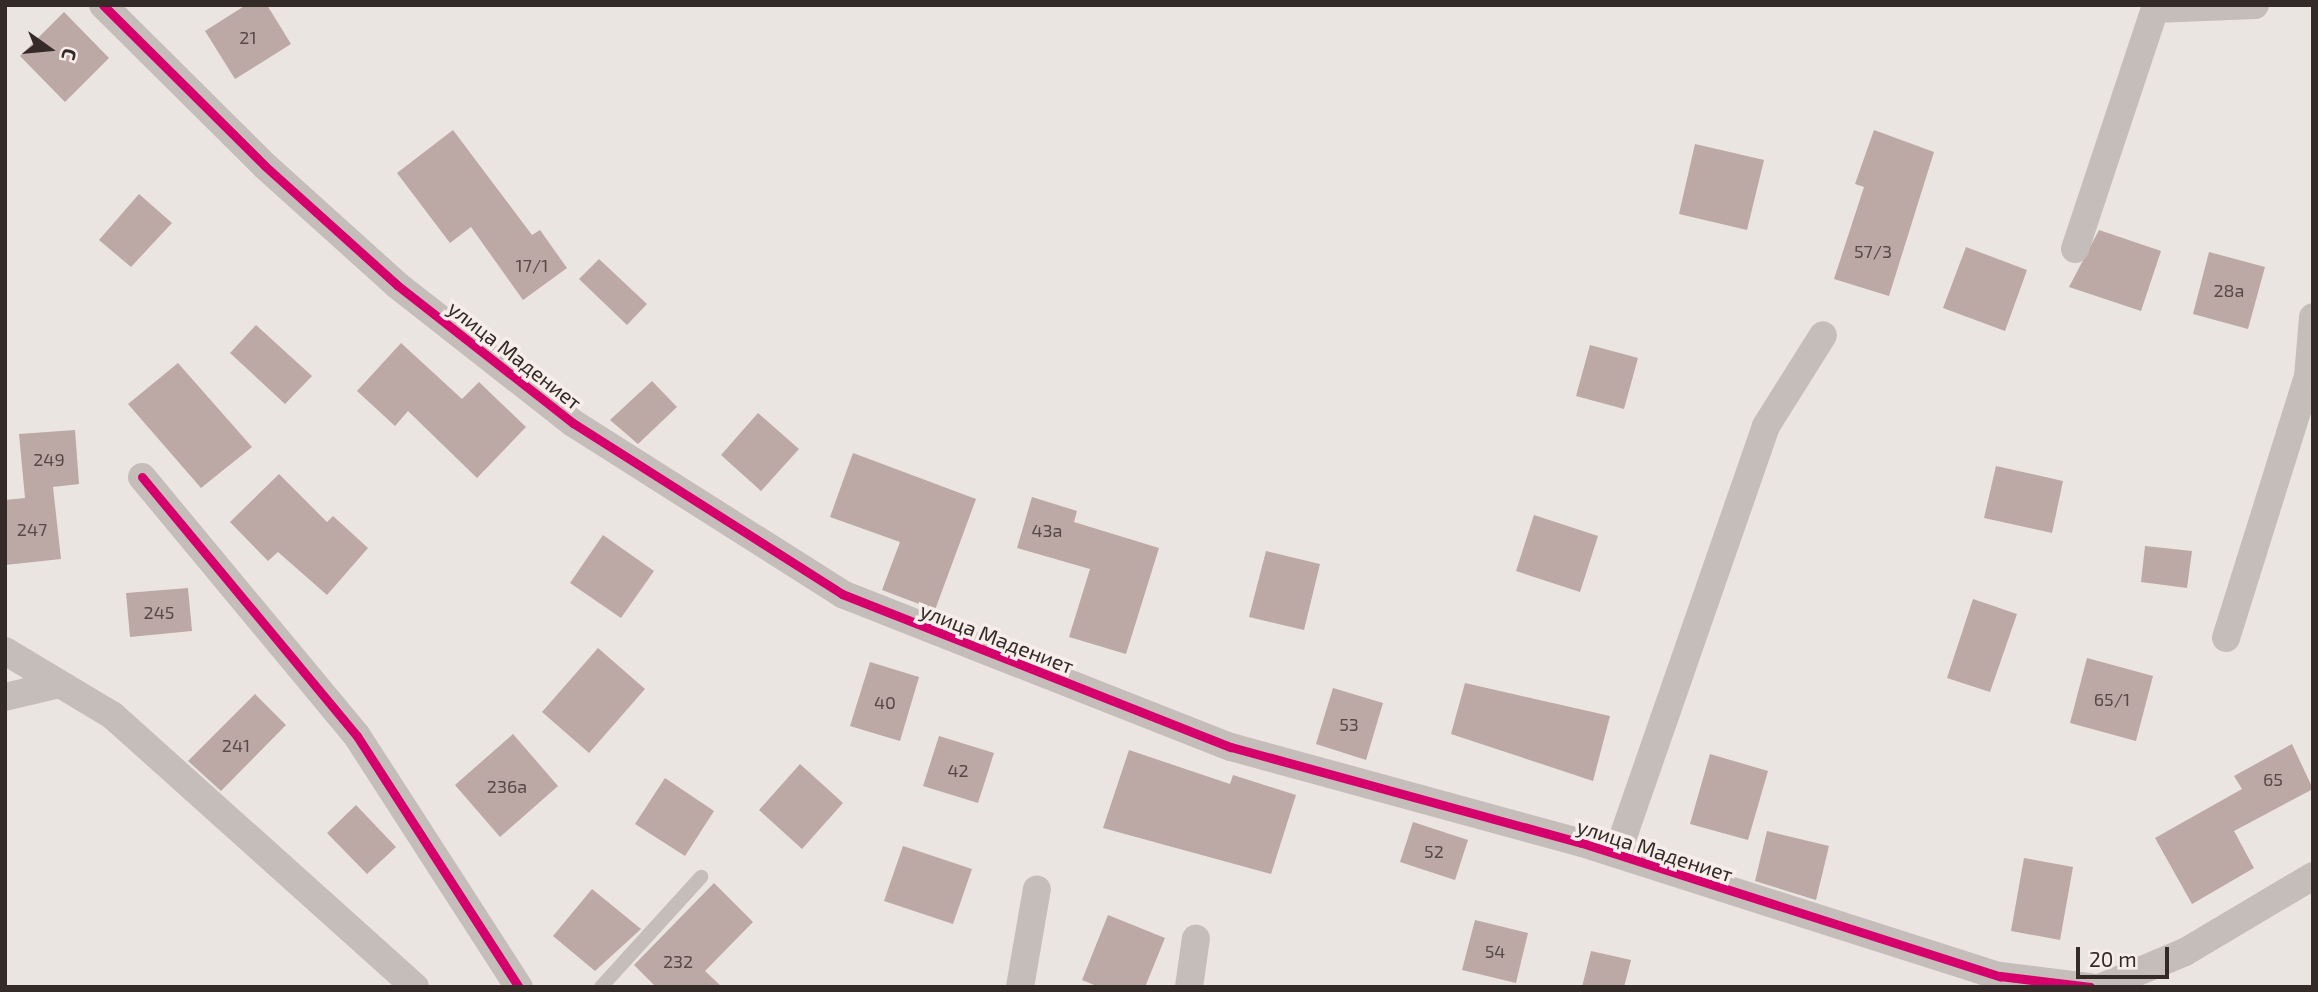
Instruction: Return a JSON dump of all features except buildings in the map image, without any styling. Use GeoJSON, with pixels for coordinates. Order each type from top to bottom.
{"type":"FeatureCollection","features":[{"type":"Feature","properties":{"kind":"street","name":"улица Мадениет"},"geometry":{"type":"LineString","coordinates":[[103,5],[397,285],[573,423],[842,594],[1231,747],[1617,855],[2000,976],[2090,987]]}},
{"type":"Feature","properties":{"kind":"street"},"geometry":{"type":"LineString","coordinates":[[2075,249],[2155,9],[2255,5]]}},
{"type":"Feature","properties":{"kind":"street"},"geometry":{"type":"LineString","coordinates":[[2226,638],[2308,377],[2313,317]]}},
{"type":"Feature","properties":{"kind":"street"},"geometry":{"type":"LineString","coordinates":[[1617,855],[1766,426],[1823,335]]}},
{"type":"Feature","properties":{"kind":"street"},"geometry":{"type":"LineString","coordinates":[[142,477],[357,736],[519,987]]}},
{"type":"Feature","properties":{"kind":"street"},"geometry":{"type":"LineString","coordinates":[[5,651],[55,685],[112,715],[415,987]]}},
{"type":"Feature","properties":{"kind":"street"},"geometry":{"type":"LineString","coordinates":[[5,697],[55,685]]}},
{"type":"Feature","properties":{"kind":"street"},"geometry":{"type":"LineString","coordinates":[[2102,987],[2185,952],[2313,876]]}},
{"type":"Feature","properties":{"kind":"street"},"geometry":{"type":"LineString","coordinates":[[1020,987],[1037,889]]}},
{"type":"Feature","properties":{"kind":"street"},"geometry":{"type":"LineString","coordinates":[[1189,987],[1196,938]]}},
{"type":"Feature","properties":{"kind":"lane"},"geometry":{"type":"LineString","coordinates":[[601,987],[701,877]]}},
{"type":"Feature","properties":{"kind":"cycle path"},"geometry":{"type":"LineString","coordinates":[[103,5],[265,166],[397,285],[573,423],[842,594],[1231,747],[1582,843],[2000,976],[2090,987]]}},
{"type":"Feature","properties":{"kind":"cycle path"},"geometry":{"type":"LineString","coordinates":[[142,477],[357,736],[519,987]]}}]}
